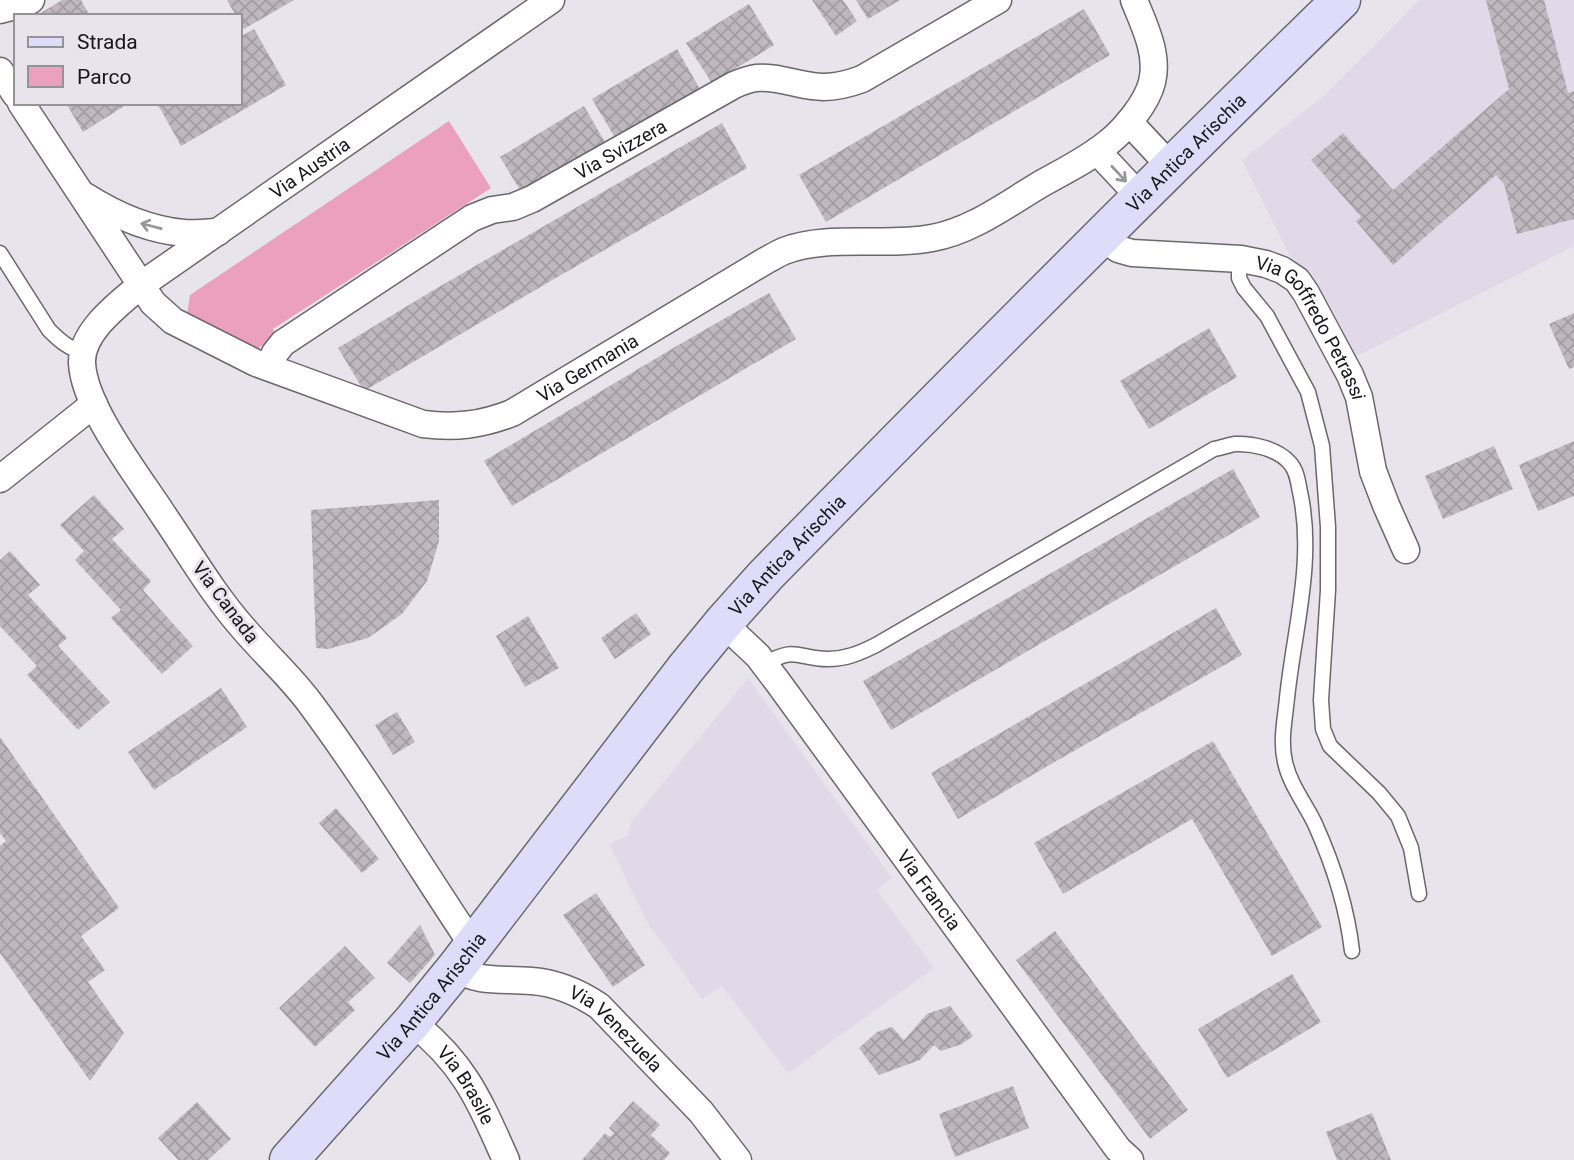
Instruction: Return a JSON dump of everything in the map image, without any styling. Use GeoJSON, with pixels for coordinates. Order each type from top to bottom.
{"type":"FeatureCollection","features":[{"type":"Feature","properties":{"kind":"main road","name":"Via Antica Arischia"},"geometry":{"type":"LineString","coordinates":[[289,1160],[412,1022],[723,623],[791,549],[1140,197],[1341,0]]}},
{"type":"Feature","properties":{"kind":"street"},"geometry":{"type":"LineString","coordinates":[[0,10],[31,0]]}},
{"type":"Feature","properties":{"kind":"street","name":"Via Svizzera"},"geometry":{"type":"LineString","coordinates":[[268,367],[284,343],[472,218],[492,209],[513,207],[532,199],[734,85],[755,78],[776,79],[813,87],[848,85],[998,0]]}},
{"type":"Feature","properties":{"kind":"street","name":"Via Germania"},"geometry":{"type":"LineString","coordinates":[[22,105],[153,303],[173,321],[256,363],[423,424],[465,426],[512,414],[783,251],[822,244],[913,241],[951,233],[983,219],[1097,151],[1119,134],[1149,92],[1153,56],[1149,35],[1134,0]]}},
{"type":"Feature","properties":{"kind":"street","name":"Via Austria"},"geometry":{"type":"LineString","coordinates":[[83,352],[102,320],[141,285],[541,2]]}},
{"type":"Feature","properties":{"kind":"street"},"geometry":{"type":"LineString","coordinates":[[0,71],[14,92]]}},
{"type":"Feature","properties":{"kind":"street"},"geometry":{"type":"LineString","coordinates":[[1129,122],[1171,167]]}},
{"type":"Feature","properties":{"kind":"street"},"geometry":{"type":"LineString","coordinates":[[1097,151],[1140,197]]}},
{"type":"Feature","properties":{"kind":"street","name":"Via Germania"},"geometry":{"type":"LineString","coordinates":[[80,193],[101,207],[157,228],[186,233],[218,232]]}},
{"type":"Feature","properties":{"kind":"street","name":"Via Goffredo Petrassi"},"geometry":{"type":"LineString","coordinates":[[1101,237],[1118,249],[1132,253],[1241,259],[1266,264],[1297,280],[1347,369],[1359,397],[1373,471],[1406,550]]}},
{"type":"Feature","properties":{"kind":"street","name":"Via Canada"},"geometry":{"type":"LineString","coordinates":[[83,352],[86,385],[111,436],[220,600],[310,702],[347,755],[464,957]]}},
{"type":"Feature","properties":{"kind":"street"},"geometry":{"type":"LineString","coordinates":[[0,479],[94,404]]}},
{"type":"Feature","properties":{"kind":"street","name":"Via Francia"},"geometry":{"type":"LineString","coordinates":[[723,623],[758,656],[1118,1149],[1130,1160]]}},
{"type":"Feature","properties":{"kind":"street","name":"Via Venezuela"},"geometry":{"type":"LineString","coordinates":[[464,957],[471,977],[558,985],[579,993],[599,1006],[701,1112],[738,1160]]}},
{"type":"Feature","properties":{"kind":"street","name":"Via Brasile"},"geometry":{"type":"LineString","coordinates":[[412,1022],[431,1037],[460,1069],[482,1106],[506,1160]]}},
{"type":"Feature","properties":{"kind":"lane"},"geometry":{"type":"LineString","coordinates":[[0,253],[49,330],[70,348],[83,352]]}},
{"type":"Feature","properties":{"kind":"lane"},"geometry":{"type":"LineString","coordinates":[[1241,259],[1239,278],[1267,316],[1308,391],[1322,446],[1328,527],[1328,590],[1321,700],[1323,729],[1331,746],[1379,793],[1398,816],[1411,848],[1419,894]]}},
{"type":"Feature","properties":{"kind":"lane"},"geometry":{"type":"LineString","coordinates":[[764,665],[786,654],[825,659],[857,654],[1214,449],[1235,444],[1276,453],[1290,463],[1297,474],[1303,504],[1306,547],[1283,738],[1285,761],[1293,786],[1314,822],[1332,866],[1348,922],[1352,951]]}},
{"type":"Feature","properties":{"kind":"shaded area"},"geometry":{"type":"Polygon","coordinates":[[[1419,0],[1574,0],[1574,246],[1357,356],[1313,278],[1290,256],[1242,160],[1326,94],[1419,0]]]}},
{"type":"Feature","properties":{"kind":"shaded area"},"geometry":{"type":"Polygon","coordinates":[[[748,678],[892,878],[877,890],[934,968],[788,1073],[722,986],[702,999],[649,925],[609,844],[627,836],[632,821],[748,678]]]}},
{"type":"Feature","properties":{"kind":"green space"},"geometry":{"type":"Polygon","coordinates":[[[449,121],[491,188],[273,329],[277,336],[252,352],[185,327],[190,295],[449,121]]]}},
{"type":"Feature","properties":{"kind":"building"},"geometry":{"type":"Polygon","coordinates":[[[62,0],[81,0],[89,14],[39,14],[62,0]]]}},
{"type":"Feature","properties":{"kind":"building"},"geometry":{"type":"Polygon","coordinates":[[[227,0],[294,0],[244,29],[242,14],[235,14],[227,0]]]}},
{"type":"Feature","properties":{"kind":"building"},"geometry":{"type":"Polygon","coordinates":[[[812,0],[843,0],[857,21],[836,36],[812,0]]]}},
{"type":"Feature","properties":{"kind":"building"},"geometry":{"type":"Polygon","coordinates":[[[856,0],[900,0],[868,19],[856,0]]]}},
{"type":"Feature","properties":{"kind":"building"},"geometry":{"type":"Polygon","coordinates":[[[1486,0],[1544,0],[1568,93],[1574,91],[1574,219],[1517,234],[1504,184],[1496,175],[1393,265],[1356,221],[1361,217],[1311,160],[1343,133],[1393,190],[1509,89],[1486,0]]]}},
{"type":"Feature","properties":{"kind":"building"},"geometry":{"type":"Polygon","coordinates":[[[749,4],[774,45],[712,83],[686,43],[749,4]]]}},
{"type":"Feature","properties":{"kind":"building"},"geometry":{"type":"Polygon","coordinates":[[[1084,9],[1110,55],[826,222],[799,175],[1084,9]]]}},
{"type":"Feature","properties":{"kind":"building"},"geometry":{"type":"Polygon","coordinates":[[[254,29],[286,85],[181,146],[158,105],[242,105],[242,36],[254,29]]]}},
{"type":"Feature","properties":{"kind":"building"},"geometry":{"type":"Polygon","coordinates":[[[677,49],[701,91],[617,141],[592,99],[677,49]]]}},
{"type":"Feature","properties":{"kind":"building"},"geometry":{"type":"Polygon","coordinates":[[[67,105],[126,105],[83,132],[67,105]]]}},
{"type":"Feature","properties":{"kind":"building"},"geometry":{"type":"Polygon","coordinates":[[[584,106],[606,144],[523,195],[500,157],[584,106]]]}},
{"type":"Feature","properties":{"kind":"building"},"geometry":{"type":"Polygon","coordinates":[[[722,123],[747,168],[364,391],[338,348],[722,123]]]}},
{"type":"Feature","properties":{"kind":"building"},"geometry":{"type":"Polygon","coordinates":[[[769,293],[796,339],[512,506],[484,461],[769,293]]]}},
{"type":"Feature","properties":{"kind":"building"},"geometry":{"type":"Polygon","coordinates":[[[1574,313],[1574,367],[1569,369],[1549,324],[1574,313]]]}},
{"type":"Feature","properties":{"kind":"building"},"geometry":{"type":"Polygon","coordinates":[[[1209,328],[1237,377],[1149,429],[1120,381],[1209,328]]]}},
{"type":"Feature","properties":{"kind":"building"},"geometry":{"type":"Polygon","coordinates":[[[1574,441],[1574,496],[1538,511],[1519,465],[1574,441]]]}},
{"type":"Feature","properties":{"kind":"building"},"geometry":{"type":"Polygon","coordinates":[[[1494,446],[1513,489],[1443,519],[1425,476],[1494,446]]]}},
{"type":"Feature","properties":{"kind":"building"},"geometry":{"type":"Polygon","coordinates":[[[1233,469],[1260,517],[891,730],[863,681],[1233,469]]]}},
{"type":"Feature","properties":{"kind":"building"},"geometry":{"type":"Polygon","coordinates":[[[94,495],[124,529],[112,539],[151,581],[143,590],[193,646],[162,674],[111,618],[121,610],[75,560],[84,551],[60,525],[94,495]]]}},
{"type":"Feature","properties":{"kind":"building"},"geometry":{"type":"Polygon","coordinates":[[[439,500],[439,541],[427,581],[402,614],[368,638],[328,649],[316,648],[311,510],[439,500]]]}},
{"type":"Feature","properties":{"kind":"building"},"geometry":{"type":"Polygon","coordinates":[[[10,551],[40,585],[28,595],[67,638],[58,646],[110,702],[78,730],[27,675],[37,666],[0,626],[0,560],[10,551]]]}},
{"type":"Feature","properties":{"kind":"building"},"geometry":{"type":"Polygon","coordinates":[[[1216,608],[1242,655],[958,819],[931,773],[1216,608]]]}},
{"type":"Feature","properties":{"kind":"building"},"geometry":{"type":"Polygon","coordinates":[[[636,613],[651,634],[615,659],[601,638],[636,613]]]}},
{"type":"Feature","properties":{"kind":"building"},"geometry":{"type":"Polygon","coordinates":[[[528,616],[559,668],[525,687],[496,636],[528,616]]]}},
{"type":"Feature","properties":{"kind":"building"},"geometry":{"type":"Polygon","coordinates":[[[221,688],[247,727],[154,790],[128,752],[221,688]]]}},
{"type":"Feature","properties":{"kind":"building"},"geometry":{"type":"Polygon","coordinates":[[[397,712],[415,742],[393,755],[375,725],[397,712]]]}},
{"type":"Feature","properties":{"kind":"building"},"geometry":{"type":"Polygon","coordinates":[[[0,737],[119,908],[81,936],[105,970],[88,982],[124,1033],[90,1081],[0,953],[0,846],[6,841],[0,833],[0,737]]]}},
{"type":"Feature","properties":{"kind":"building"},"geometry":{"type":"Polygon","coordinates":[[[1213,741],[1322,927],[1272,956],[1192,819],[1063,894],[1034,843],[1213,741]]]}},
{"type":"Feature","properties":{"kind":"building"},"geometry":{"type":"Polygon","coordinates":[[[336,808],[379,859],[362,873],[319,823],[336,808]]]}},
{"type":"Feature","properties":{"kind":"building"},"geometry":{"type":"Polygon","coordinates":[[[596,893],[645,965],[613,987],[563,915],[596,893]]]}},
{"type":"Feature","properties":{"kind":"building"},"geometry":{"type":"Polygon","coordinates":[[[420,925],[435,955],[410,983],[387,963],[420,925]]]}},
{"type":"Feature","properties":{"kind":"building"},"geometry":{"type":"Polygon","coordinates":[[[1055,931],[1188,1110],[1150,1139],[1016,960],[1055,931]]]}},
{"type":"Feature","properties":{"kind":"building"},"geometry":{"type":"Polygon","coordinates":[[[345,946],[375,978],[348,1002],[355,1010],[315,1047],[279,1008],[345,946]]]}},
{"type":"Feature","properties":{"kind":"building"},"geometry":{"type":"Polygon","coordinates":[[[1292,974],[1321,1022],[1227,1078],[1198,1029],[1292,974]]]}},
{"type":"Feature","properties":{"kind":"building"},"geometry":{"type":"Polygon","coordinates":[[[950,1006],[973,1036],[962,1044],[941,1051],[934,1045],[920,1060],[879,1075],[859,1048],[877,1032],[892,1027],[904,1040],[927,1014],[950,1006]]]}},
{"type":"Feature","properties":{"kind":"building"},"geometry":{"type":"Polygon","coordinates":[[[1013,1086],[1029,1128],[955,1157],[939,1114],[1013,1086]]]}},
{"type":"Feature","properties":{"kind":"building"},"geometry":{"type":"Polygon","coordinates":[[[633,1101],[660,1125],[651,1135],[670,1153],[664,1160],[582,1160],[605,1133],[610,1137],[614,1133],[609,1128],[633,1101]]]}},
{"type":"Feature","properties":{"kind":"building"},"geometry":{"type":"Polygon","coordinates":[[[197,1102],[231,1139],[208,1160],[178,1160],[158,1138],[197,1102]]]}},
{"type":"Feature","properties":{"kind":"building"},"geometry":{"type":"Polygon","coordinates":[[[1372,1113],[1391,1160],[1337,1160],[1326,1132],[1372,1113]]]}}]}
